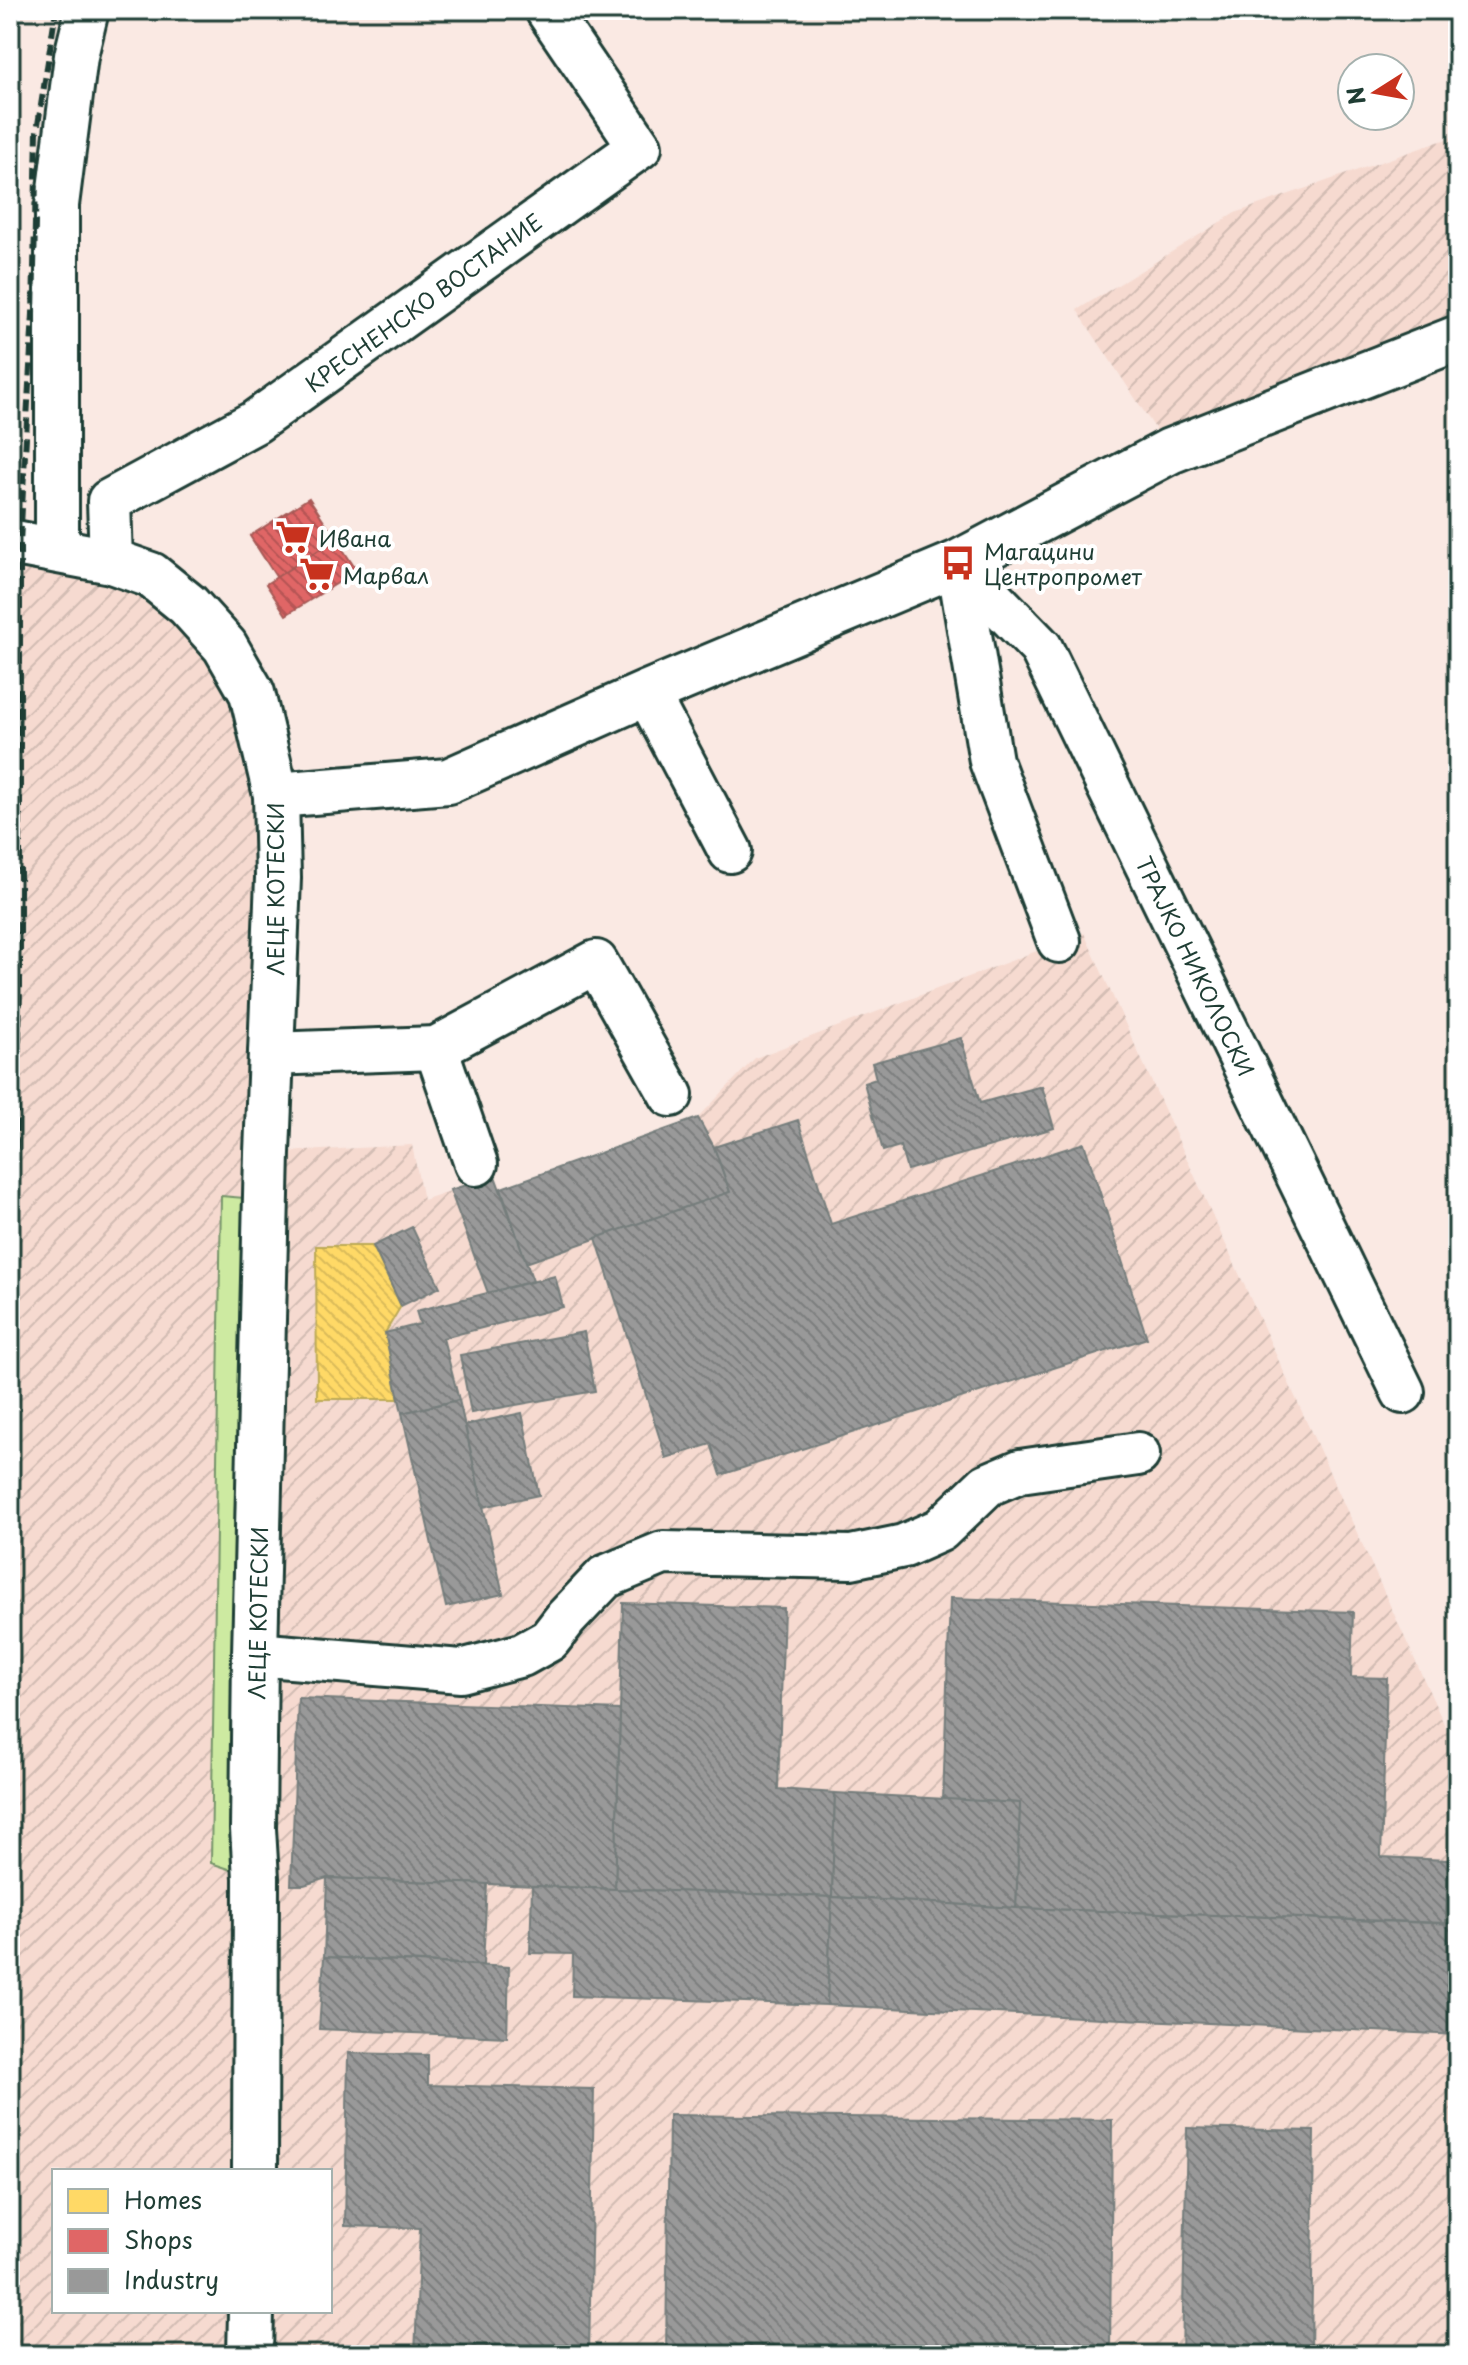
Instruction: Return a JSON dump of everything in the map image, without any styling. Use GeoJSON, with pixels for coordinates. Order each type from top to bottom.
{"type":"FeatureCollection","features":[{"type":"Feature","properties":{"kind":"main road"},"geometry":{"type":"LineString","coordinates":[[276,795],[448,781],[647,693],[958,563],[1170,451],[1458,338]]}},
{"type":"Feature","properties":{"kind":"main road","name":"ЛЕЦЕ КОТЕСКИ"},"geometry":{"type":"LineString","coordinates":[[10,542],[111,561],[151,575],[188,605],[225,646],[252,693],[276,795],[278,878],[270,1054],[255,1654],[255,2169]]}},
{"type":"Feature","properties":{"kind":"main road"},"geometry":{"type":"LineString","coordinates":[[250,2355],[251,2313]]}},
{"type":"Feature","properties":{"kind":"street"},"geometry":{"type":"LineString","coordinates":[[57,550],[57,205],[76,56],[87,10]]}},
{"type":"Feature","properties":{"kind":"street","name":"КРЕСНЕНСКО ВОСТАНИЕ"},"geometry":{"type":"LineString","coordinates":[[111,561],[109,501],[255,422],[640,147],[547,10]]}},
{"type":"Feature","properties":{"kind":"street"},"geometry":{"type":"LineString","coordinates":[[958,563],[991,761],[1059,941]]}},
{"type":"Feature","properties":{"kind":"street","name":"ТРАЈКО НИКОЛОСКИ"},"geometry":{"type":"LineString","coordinates":[[958,563],[1041,648],[1403,1392]]}},
{"type":"Feature","properties":{"kind":"street"},"geometry":{"type":"LineString","coordinates":[[647,693],[730,851]]}},
{"type":"Feature","properties":{"kind":"street"},"geometry":{"type":"LineString","coordinates":[[270,1054],[436,1048],[596,962],[671,1095]]}},
{"type":"Feature","properties":{"kind":"street"},"geometry":{"type":"LineString","coordinates":[[436,1048],[476,1164]]}},
{"type":"Feature","properties":{"kind":"street"},"geometry":{"type":"LineString","coordinates":[[255,1654],[461,1671],[522,1655],[549,1640],[605,1577],[663,1553],[851,1557],[904,1546],[940,1530],[987,1485],[1020,1471],[1138,1454]]}},
{"type":"Feature","properties":{"kind":"shaded area"},"geometry":{"type":"Polygon","coordinates":[[[1458,135],[1458,338],[1170,451],[1077,310],[1235,213],[1458,135]]]}},
{"type":"Feature","properties":{"kind":"shaded area"},"geometry":{"type":"Polygon","coordinates":[[[20,543],[111,561],[252,693],[267,1153],[412,1145],[423,1200],[495,1176],[501,1188],[698,1118],[755,1058],[1084,933],[1450,1737],[1458,1761],[1458,2355],[10,2355],[10,1070],[20,988],[20,543]]]}},
{"type":"Feature","properties":{"kind":"green space"},"geometry":{"type":"Polygon","coordinates":[[[221,1196],[267,1200],[256,1878],[211,1863],[221,1196]]]}},
{"type":"Feature","properties":{"kind":"building: Homes"},"geometry":{"type":"Polygon","coordinates":[[[316,1246],[373,1246],[401,1306],[385,1333],[399,1399],[317,1399],[316,1246]]]}},
{"type":"Feature","properties":{"kind":"building: Shops","name":"Ивана"},"geometry":{"type":"Polygon","coordinates":[[[309,498],[336,539],[277,578],[250,536],[309,498]]]}},
{"type":"Feature","properties":{"kind":"building: Shops","name":"Марвал"},"geometry":{"type":"Polygon","coordinates":[[[336,539],[357,571],[286,615],[266,584],[336,539]]]}},
{"type":"Feature","properties":{"kind":"building: Industry"},"geometry":{"type":"Polygon","coordinates":[[[961,1038],[980,1103],[1042,1086],[1054,1128],[907,1170],[900,1146],[883,1151],[864,1083],[876,1079],[872,1063],[961,1038]]]}},
{"type":"Feature","properties":{"kind":"building: Industry"},"geometry":{"type":"Polygon","coordinates":[[[698,1118],[714,1147],[730,1192],[526,1263],[501,1188],[698,1118]]]}},
{"type":"Feature","properties":{"kind":"building: Industry"},"geometry":{"type":"Polygon","coordinates":[[[798,1120],[831,1224],[1084,1143],[1147,1338],[721,1475],[711,1444],[666,1458],[596,1238],[730,1192],[714,1147],[798,1120]]]}},
{"type":"Feature","properties":{"kind":"building: Industry"},"geometry":{"type":"Polygon","coordinates":[[[495,1176],[533,1281],[488,1293],[450,1190],[495,1176]]]}},
{"type":"Feature","properties":{"kind":"building: Industry"},"geometry":{"type":"Polygon","coordinates":[[[412,1227],[440,1287],[401,1306],[373,1246],[412,1227]]]}},
{"type":"Feature","properties":{"kind":"building: Industry"},"geometry":{"type":"Polygon","coordinates":[[[555,1276],[563,1307],[443,1338],[459,1400],[402,1413],[385,1333],[420,1324],[416,1311],[555,1276]]]}},
{"type":"Feature","properties":{"kind":"building: Industry"},"geometry":{"type":"Polygon","coordinates":[[[584,1332],[595,1391],[471,1413],[460,1355],[584,1332]]]}},
{"type":"Feature","properties":{"kind":"building: Industry"},"geometry":{"type":"Polygon","coordinates":[[[459,1400],[503,1594],[446,1607],[402,1413],[459,1400]]]}},
{"type":"Feature","properties":{"kind":"building: Industry"},"geometry":{"type":"Polygon","coordinates":[[[522,1413],[539,1495],[483,1507],[465,1425],[522,1413]]]}},
{"type":"Feature","properties":{"kind":"building: Industry"},"geometry":{"type":"Polygon","coordinates":[[[950,1598],[1353,1612],[1351,1677],[1387,1678],[1381,1857],[1448,1860],[1446,1923],[1016,1908],[1020,1803],[943,1800],[950,1598]]]}},
{"type":"Feature","properties":{"kind":"building: Industry"},"geometry":{"type":"Polygon","coordinates":[[[623,1603],[784,1608],[778,1789],[835,1793],[832,1897],[615,1889],[623,1603]]]}},
{"type":"Feature","properties":{"kind":"building: Industry"},"geometry":{"type":"Polygon","coordinates":[[[298,1698],[620,1710],[615,1889],[327,1878],[304,1885],[291,1885],[298,1698]]]}},
{"type":"Feature","properties":{"kind":"building: Industry"},"geometry":{"type":"Polygon","coordinates":[[[835,1793],[1020,1803],[1016,1908],[832,1897],[835,1793]]]}},
{"type":"Feature","properties":{"kind":"building: Industry"},"geometry":{"type":"Polygon","coordinates":[[[327,1878],[487,1884],[483,1965],[324,1957],[327,1878]]]}},
{"type":"Feature","properties":{"kind":"building: Industry"},"geometry":{"type":"Polygon","coordinates":[[[532,1886],[832,1897],[827,2005],[572,1996],[573,1954],[530,1953],[532,1886]]]}},
{"type":"Feature","properties":{"kind":"building: Industry"},"geometry":{"type":"Polygon","coordinates":[[[832,1897],[1016,1908],[1458,1924],[1458,2035],[827,2005],[832,1897]]]}},
{"type":"Feature","properties":{"kind":"building: Industry"},"geometry":{"type":"Polygon","coordinates":[[[324,1957],[509,1967],[507,2037],[319,2029],[324,1957]]]}},
{"type":"Feature","properties":{"kind":"building: Industry"},"geometry":{"type":"Polygon","coordinates":[[[348,2053],[428,2055],[428,2085],[594,2089],[589,2355],[415,2355],[420,2228],[345,2226],[348,2053]]]}},
{"type":"Feature","properties":{"kind":"building: Industry"},"geometry":{"type":"Polygon","coordinates":[[[669,2115],[1112,2120],[1110,2355],[666,2355],[669,2115]]]}},
{"type":"Feature","properties":{"kind":"building: Industry"},"geometry":{"type":"Polygon","coordinates":[[[1187,2128],[1314,2131],[1311,2355],[1182,2355],[1187,2128]]]}},
{"type":"Feature","properties":{"kind":"railway"},"geometry":{"type":"LineString","coordinates":[[10,1420],[20,988],[20,543],[33,314],[37,131],[56,10]]}},
{"type":"Feature","properties":{"kind":"place","name":"Ивана"},"geometry":{"type":"Point","coordinates":[293,537]}},
{"type":"Feature","properties":{"kind":"place","name":"Магацини Центропромет"},"geometry":{"type":"Point","coordinates":[958,563]}},
{"type":"Feature","properties":{"kind":"place","name":"Марвал"},"geometry":{"type":"Point","coordinates":[317,574]}}]}
